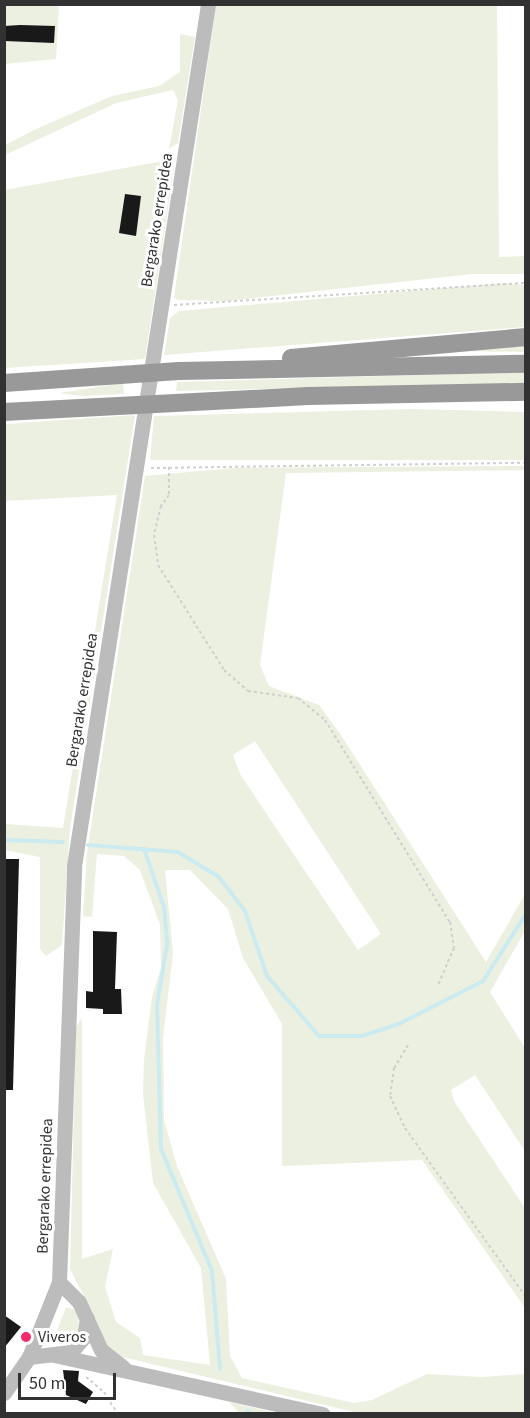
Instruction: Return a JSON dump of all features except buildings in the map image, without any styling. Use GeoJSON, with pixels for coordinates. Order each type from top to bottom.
{"type":"FeatureCollection","features":[{"type":"Feature","properties":{"kind":"highway"},"geometry":{"type":"LineString","coordinates":[[179,371],[525,336]]}},
{"type":"Feature","properties":{"kind":"highway"},"geometry":{"type":"LineString","coordinates":[[4,382],[179,371],[525,364]]}},
{"type":"Feature","properties":{"kind":"highway"},"geometry":{"type":"LineString","coordinates":[[4,412],[169,402],[419,393],[525,392]]}},
{"type":"Feature","properties":{"kind":"highway"},"geometry":{"type":"LineString","coordinates":[[419,393],[525,401]]}},
{"type":"Feature","properties":{"kind":"street","name":"Bergarako errepidea"},"geometry":{"type":"LineString","coordinates":[[4,1393],[29,1357],[59,1282],[74,866],[208,4]]}},
{"type":"Feature","properties":{"kind":"street"},"geometry":{"type":"LineString","coordinates":[[59,1282],[79,1302],[101,1350],[125,1369]]}},
{"type":"Feature","properties":{"kind":"street"},"geometry":{"type":"LineString","coordinates":[[60,1357],[78,1346],[87,1318]]}},
{"type":"Feature","properties":{"kind":"street"},"geometry":{"type":"LineString","coordinates":[[29,1357],[60,1357],[125,1369],[323,1413]]}},
{"type":"Feature","properties":{"kind":"path"},"geometry":{"type":"LineString","coordinates":[[162,305],[525,283]]}},
{"type":"Feature","properties":{"kind":"path"},"geometry":{"type":"LineString","coordinates":[[136,469],[525,463]]}},
{"type":"Feature","properties":{"kind":"path"},"geometry":{"type":"LineString","coordinates":[[169,467],[169,495],[161,506],[154,535],[158,565],[224,670],[248,691],[298,698],[325,720],[450,922],[454,948],[438,986]]}},
{"type":"Feature","properties":{"kind":"path"},"geometry":{"type":"LineString","coordinates":[[408,1045],[394,1068],[390,1096],[405,1128],[525,1297]]}},
{"type":"Feature","properties":{"kind":"path"},"geometry":{"type":"LineString","coordinates":[[60,1357],[104,1392],[118,1413]]}},
{"type":"Feature","properties":{"kind":"green space"},"geometry":{"type":"Polygon","coordinates":[[[5,5],[59,5],[56,59],[5,64],[5,5]]]}},
{"type":"Feature","properties":{"kind":"green space"},"geometry":{"type":"Polygon","coordinates":[[[216,5],[497,5],[499,257],[525,256],[525,274],[472,274],[228,301],[177,300],[174,297],[216,5]]]}},
{"type":"Feature","properties":{"kind":"green space"},"geometry":{"type":"Polygon","coordinates":[[[180,34],[195,37],[178,143],[169,149],[178,100],[173,90],[116,103],[5,155],[5,145],[34,130],[112,96],[159,86],[180,72],[180,34]]]}},
{"type":"Feature","properties":{"kind":"green space"},"geometry":{"type":"Polygon","coordinates":[[[163,161],[162,170],[174,169],[145,359],[5,368],[5,190],[163,161]]]}},
{"type":"Feature","properties":{"kind":"green space"},"geometry":{"type":"Polygon","coordinates":[[[503,283],[525,285],[525,327],[164,355],[170,318],[179,311],[503,283]]]}},
{"type":"Feature","properties":{"kind":"green space"},"geometry":{"type":"Polygon","coordinates":[[[525,344],[525,352],[446,351],[525,344]]]}},
{"type":"Feature","properties":{"kind":"green space"},"geometry":{"type":"Polygon","coordinates":[[[525,372],[525,383],[176,391],[177,382],[525,372]]]}},
{"type":"Feature","properties":{"kind":"green space"},"geometry":{"type":"Polygon","coordinates":[[[123,383],[124,394],[82,396],[59,393],[123,383]]]}},
{"type":"Feature","properties":{"kind":"green space"},"geometry":{"type":"Polygon","coordinates":[[[411,409],[525,412],[525,460],[150,460],[154,416],[411,409]]]}},
{"type":"Feature","properties":{"kind":"green space"},"geometry":{"type":"Polygon","coordinates":[[[135,415],[70,829],[62,945],[46,956],[40,949],[40,857],[5,850],[5,824],[63,828],[117,495],[5,501],[5,424],[135,415]]]}},
{"type":"Feature","properties":{"kind":"green space"},"geometry":{"type":"Polygon","coordinates":[[[525,466],[525,470],[286,473],[260,665],[269,686],[319,705],[341,735],[486,962],[525,894],[525,931],[490,992],[525,1048],[525,1151],[475,1075],[451,1090],[454,1101],[525,1208],[525,1308],[422,1160],[282,1166],[282,1024],[243,958],[228,909],[190,870],[165,870],[173,953],[163,1038],[164,1120],[177,1166],[226,1279],[230,1356],[242,1378],[354,1403],[372,1400],[427,1374],[482,1377],[525,1374],[525,1413],[358,1413],[114,1355],[98,1338],[88,1304],[70,1269],[76,1027],[82,1018],[82,1259],[113,1249],[105,1287],[116,1322],[140,1338],[143,1355],[210,1365],[201,1268],[153,1183],[143,1094],[144,1060],[152,997],[161,968],[160,925],[140,870],[124,856],[97,854],[92,917],[83,916],[87,853],[145,476],[233,468],[525,466]],[[255,741],[233,755],[240,774],[358,950],[381,934],[255,741]]]}},
{"type":"Feature","properties":{"kind":"green space"},"geometry":{"type":"Polygon","coordinates":[[[66,1307],[75,1310],[79,1316],[78,1330],[74,1337],[59,1342],[55,1336],[66,1307]]]}},
{"type":"Feature","properties":{"kind":"green space"},"geometry":{"type":"Polygon","coordinates":[[[229,1402],[276,1413],[239,1413],[229,1402]]]}},
{"type":"Feature","properties":{"kind":"waterway"},"geometry":{"type":"LineString","coordinates":[[4,840],[63,842]]}},
{"type":"Feature","properties":{"kind":"waterway"},"geometry":{"type":"LineString","coordinates":[[88,845],[178,852],[219,877],[245,911],[267,976],[319,1036],[362,1036],[399,1024],[483,981],[526,914]]}},
{"type":"Feature","properties":{"kind":"waterway"},"geometry":{"type":"LineString","coordinates":[[144,849],[164,907],[167,945],[157,1005],[161,1149],[212,1271],[220,1369]]}},
{"type":"Feature","properties":{"kind":"place","name":"Viveros"},"geometry":{"type":"Point","coordinates":[26,1337]}}]}
